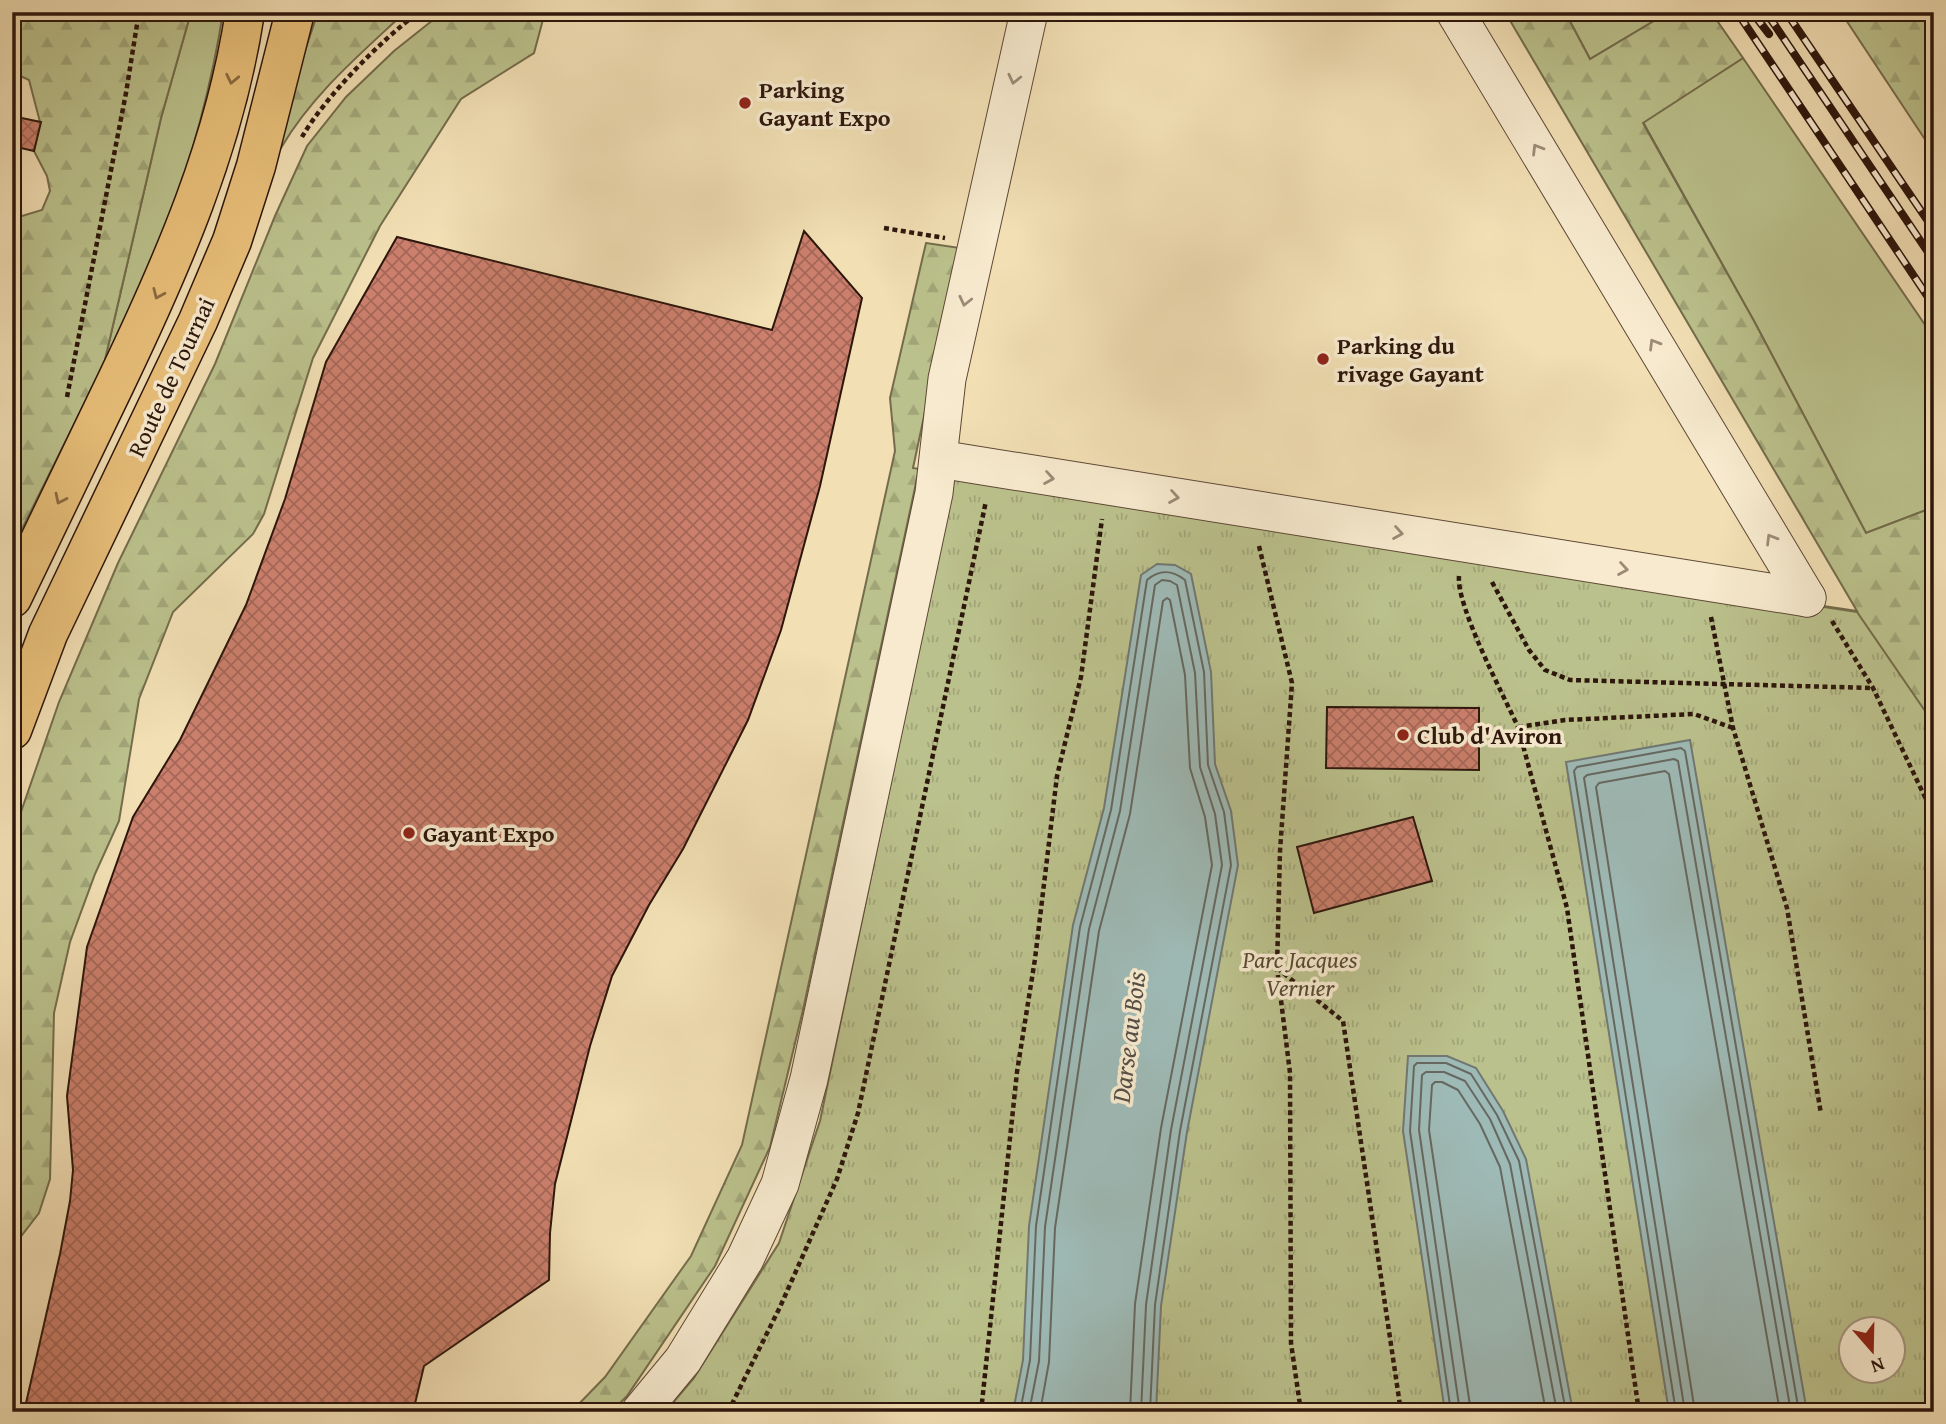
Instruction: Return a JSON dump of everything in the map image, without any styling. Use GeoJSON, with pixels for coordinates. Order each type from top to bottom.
{"type":"FeatureCollection","features":[{"type":"Feature","properties":{"kind":"main road","name":"Route de Tournai"},"geometry":{"type":"LineString","coordinates":[[12,598],[150,310],[189,220],[211,159],[244,12]]}},
{"type":"Feature","properties":{"kind":"main road","name":"Route de Tournai"},"geometry":{"type":"LineString","coordinates":[[12,730],[48,634],[198,321],[232,241],[259,157],[295,12]]}},
{"type":"Feature","properties":{"kind":"lane"},"geometry":{"type":"LineString","coordinates":[[12,676],[43,602],[160,361],[212,241],[243,150],[276,12]]}},
{"type":"Feature","properties":{"kind":"lane"},"geometry":{"type":"LineString","coordinates":[[640,1412],[683,1360],[745,1259],[780,1184],[809,1079],[931,507],[947,379],[1029,12]]}},
{"type":"Feature","properties":{"kind":"lane"},"geometry":{"type":"LineString","coordinates":[[1455,12],[1807,598]]}},
{"type":"Feature","properties":{"kind":"lane"},"geometry":{"type":"LineString","coordinates":[[939,459],[1106,486],[1460,552],[1703,582],[1807,598]]}},
{"type":"Feature","properties":{"kind":"path"},"geometry":{"type":"LineString","coordinates":[[65,407],[126,93],[139,12]]}},
{"type":"Feature","properties":{"kind":"path"},"geometry":{"type":"LineString","coordinates":[[300,141],[314,116],[349,78],[419,12]]}},
{"type":"Feature","properties":{"kind":"path"},"geometry":{"type":"LineString","coordinates":[[884,228],[977,243]]}},
{"type":"Feature","properties":{"kind":"path"},"geometry":{"type":"LineString","coordinates":[[729,1412],[780,1307],[837,1179],[858,1113],[992,468]]}},
{"type":"Feature","properties":{"kind":"path"},"geometry":{"type":"LineString","coordinates":[[981,1412],[1017,1072],[1035,959],[1057,776],[1081,677],[1106,486]]}},
{"type":"Feature","properties":{"kind":"path"},"geometry":{"type":"LineString","coordinates":[[1258,544],[1292,683],[1280,851],[1276,968],[1290,1073],[1291,1343],[1301,1412]]}},
{"type":"Feature","properties":{"kind":"path"},"geometry":{"type":"LineString","coordinates":[[1460,552],[1488,577],[1529,649],[1545,670],[1570,680],[1873,688]]}},
{"type":"Feature","properties":{"kind":"path"},"geometry":{"type":"LineString","coordinates":[[1460,552],[1458,583],[1469,620],[1518,727],[1567,908],[1639,1412]]}},
{"type":"Feature","properties":{"kind":"path"},"geometry":{"type":"LineString","coordinates":[[1703,582],[1733,728],[1787,908],[1821,1114]]}},
{"type":"Feature","properties":{"kind":"path"},"geometry":{"type":"LineString","coordinates":[[1807,598],[1823,607],[1873,688],[1934,816]]}},
{"type":"Feature","properties":{"kind":"path"},"geometry":{"type":"LineString","coordinates":[[1518,727],[1565,720],[1694,714],[1733,728]]}},
{"type":"Feature","properties":{"kind":"path"},"geometry":{"type":"LineString","coordinates":[[1276,968],[1343,1021],[1401,1412]]}},
{"type":"Feature","properties":{"kind":"green space"},"geometry":{"type":"Polygon","coordinates":[[[12,12],[191,12],[161,118],[104,364],[12,549],[12,219],[42,210],[50,191],[47,176],[34,151],[40,122],[29,80],[12,72],[12,12]]]}},
{"type":"Feature","properties":{"kind":"green space"},"geometry":{"type":"Polygon","coordinates":[[[191,12],[223,12],[207,93],[193,148],[167,226],[104,364],[161,118],[191,12]]]}},
{"type":"Feature","properties":{"kind":"green space"},"geometry":{"type":"Polygon","coordinates":[[[318,12],[402,12],[402,15],[321,93],[281,148],[273,146],[318,12]]]}},
{"type":"Feature","properties":{"kind":"green space"},"geometry":{"type":"Polygon","coordinates":[[[443,12],[545,12],[534,53],[461,99],[380,226],[313,358],[264,514],[253,534],[173,612],[139,699],[119,821],[95,874],[70,942],[54,1013],[50,1179],[39,1213],[12,1248],[12,838],[59,702],[118,563],[215,364],[275,216],[307,146],[346,97],[394,51],[443,12]]]}},
{"type":"Feature","properties":{"kind":"green space"},"geometry":{"type":"Polygon","coordinates":[[[1505,12],[1565,12],[1590,59],[1669,12],[1711,12],[1743,58],[1643,123],[1754,321],[1866,533],[1934,507],[1934,781],[1763,597],[1857,611],[1505,12]]]}},
{"type":"Feature","properties":{"kind":"green space"},"geometry":{"type":"Polygon","coordinates":[[[1565,12],[1669,12],[1590,59],[1565,12]]]}},
{"type":"Feature","properties":{"kind":"green space"},"geometry":{"type":"Polygon","coordinates":[[[1841,12],[1934,12],[1934,153],[1844,17],[1841,12]]]}},
{"type":"Feature","properties":{"kind":"green space"},"geometry":{"type":"Polygon","coordinates":[[[1743,58],[1934,338],[1934,507],[1866,533],[1754,321],[1643,122],[1743,58]]]}},
{"type":"Feature","properties":{"kind":"green space"},"geometry":{"type":"Polygon","coordinates":[[[926,243],[960,248],[913,468],[919,469],[803,1010],[770,1147],[715,1266],[627,1396],[611,1412],[571,1412],[605,1377],[691,1256],[742,1145],[895,451],[890,398],[926,243]]]}},
{"type":"Feature","properties":{"kind":"green space","name":"Parc Jacques Vernier"},"geometry":{"type":"Polygon","coordinates":[[[955,475],[1857,612],[1934,724],[1934,1412],[665,1412],[694,1378],[779,1243],[820,1121],[955,475]]]}},
{"type":"Feature","properties":{"kind":"water","name":"Darse au Bois"},"geometry":{"type":"Polygon","coordinates":[[[1157,564],[1175,565],[1191,574],[1211,672],[1215,764],[1231,811],[1238,865],[1187,1132],[1161,1306],[1156,1412],[1013,1412],[1023,1360],[1029,1226],[1073,925],[1104,808],[1141,575],[1157,564]]]}},
{"type":"Feature","properties":{"kind":"water"},"geometry":{"type":"Polygon","coordinates":[[[1690,740],[1807,1412],[1669,1412],[1566,762],[1690,740]]]}},
{"type":"Feature","properties":{"kind":"water"},"geometry":{"type":"Polygon","coordinates":[[[1408,1056],[1447,1056],[1476,1068],[1503,1111],[1526,1159],[1573,1412],[1445,1412],[1403,1131],[1408,1056]]]}},
{"type":"Feature","properties":{"kind":"building"},"geometry":{"type":"Polygon","coordinates":[[[12,116],[41,122],[34,151],[12,146],[12,116]]]}},
{"type":"Feature","properties":{"kind":"building","name":"Gayant Expo"},"geometry":{"type":"Polygon","coordinates":[[[804,231],[862,298],[820,486],[781,630],[748,720],[683,849],[649,905],[612,976],[590,1046],[555,1184],[549,1280],[424,1366],[413,1412],[24,1412],[70,1201],[73,1170],[67,1096],[87,947],[133,817],[180,740],[246,605],[285,499],[326,362],[397,237],[772,330],[804,231]]]}},
{"type":"Feature","properties":{"kind":"building","name":"Club d'Aviron"},"geometry":{"type":"Polygon","coordinates":[[[1327,707],[1479,708],[1479,770],[1326,768],[1327,707]]]}},
{"type":"Feature","properties":{"kind":"building"},"geometry":{"type":"Polygon","coordinates":[[[1413,817],[1432,881],[1314,913],[1297,847],[1413,817]]]}},
{"type":"Feature","properties":{"kind":"railway"},"geometry":{"type":"LineString","coordinates":[[1737,12],[1934,306]]}},
{"type":"Feature","properties":{"kind":"railway"},"geometry":{"type":"LineString","coordinates":[[1752,12],[1769,34]]}},
{"type":"Feature","properties":{"kind":"railway"},"geometry":{"type":"LineString","coordinates":[[1766,12],[1934,261]]}},
{"type":"Feature","properties":{"kind":"railway"},"geometry":{"type":"LineString","coordinates":[[1786,12],[1934,230]]}},
{"type":"Feature","properties":{"kind":"place","name":"Parking Gayant Expo"},"geometry":{"type":"Point","coordinates":[745,103]}},
{"type":"Feature","properties":{"kind":"place","name":"Parking du rivage Gayant"},"geometry":{"type":"Point","coordinates":[1323,359]}},
{"type":"Feature","properties":{"kind":"place","name":"Club d'Aviron"},"geometry":{"type":"Point","coordinates":[1403,735]}},
{"type":"Feature","properties":{"kind":"place","name":"Gayant Expo"},"geometry":{"type":"Point","coordinates":[409,833]}}]}
